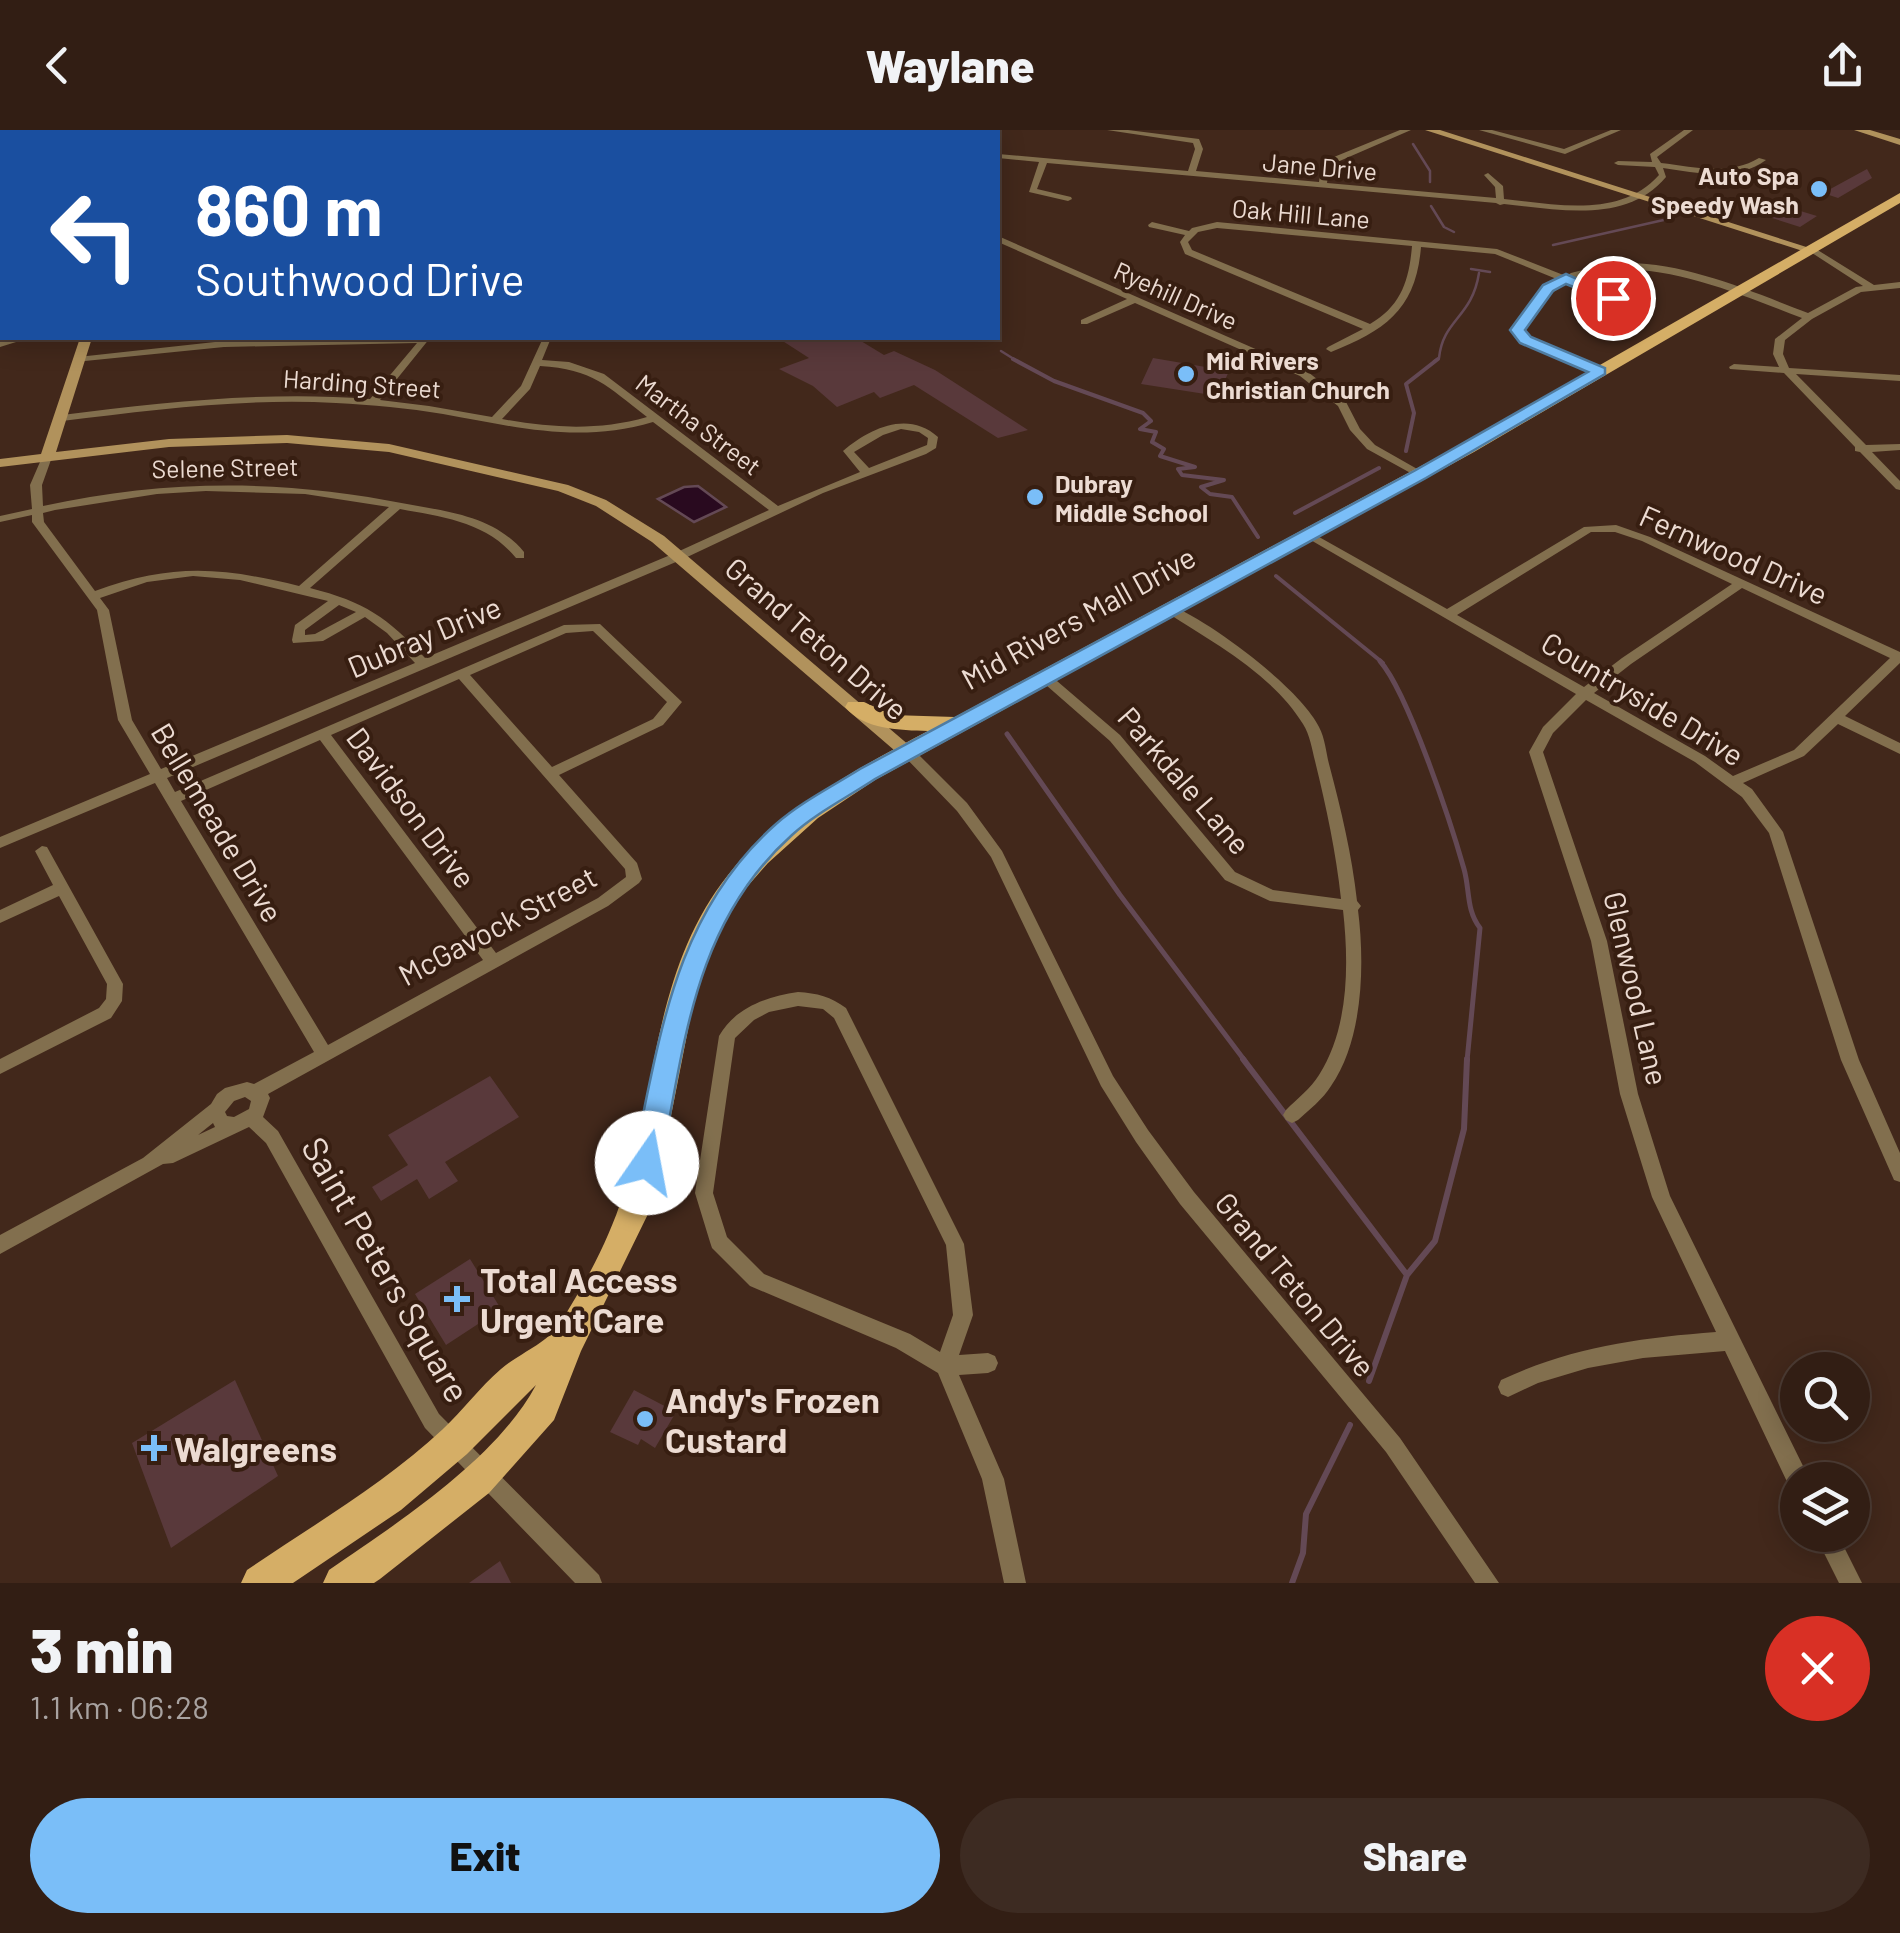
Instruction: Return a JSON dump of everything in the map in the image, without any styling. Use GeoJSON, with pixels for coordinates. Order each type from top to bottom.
{"type":"FeatureCollection","features":[{"type":"Feature","properties":{"kind":"main road","name":"Mid Rivers Mall Drive"},"geometry":{"type":"LineString","coordinates":[[342,1583],[425,1523],[483,1471],[542,1408],[570,1339],[628,1230],[647,1163],[688,973],[714,916],[738,880],[785,828],[826,797],[1420,474],[1813,251],[1900,197]]}},
{"type":"Feature","properties":{"kind":"main road"},"geometry":{"type":"LineString","coordinates":[[856,707],[889,722],[960,724]]}},
{"type":"Feature","properties":{"kind":"main road","name":"Mid Rivers Mall Drive"},"geometry":{"type":"LineString","coordinates":[[260,1583],[388,1497],[455,1442],[512,1382],[570,1339]]}},
{"type":"Feature","properties":{"kind":"street"},"geometry":{"type":"LineString","coordinates":[[1111,130],[1196,141],[1200,150],[1190,174]]}},
{"type":"Feature","properties":{"kind":"street"},"geometry":{"type":"LineString","coordinates":[[1323,187],[1325,169],[1332,161],[1408,130]]}},
{"type":"Feature","properties":{"kind":"street"},"geometry":{"type":"LineString","coordinates":[[1430,130],[1813,251],[1870,286]]}},
{"type":"Feature","properties":{"kind":"street"},"geometry":{"type":"LineString","coordinates":[[1482,130],[1543,149],[1550,156],[1617,130]]}},
{"type":"Feature","properties":{"kind":"street"},"geometry":{"type":"LineString","coordinates":[[1583,130],[1604,136]]}},
{"type":"Feature","properties":{"kind":"street"},"geometry":{"type":"LineString","coordinates":[[1636,194],[1662,179],[1655,153],[1689,130]]}},
{"type":"Feature","properties":{"kind":"street"},"geometry":{"type":"LineString","coordinates":[[1859,130],[1900,142]]}},
{"type":"Feature","properties":{"kind":"street","name":"Jane Drive"},"geometry":{"type":"LineString","coordinates":[[1000,156],[1589,209],[1614,205],[1636,194]]}},
{"type":"Feature","properties":{"kind":"street"},"geometry":{"type":"LineString","coordinates":[[1044,160],[1032,190],[1068,199]]}},
{"type":"Feature","properties":{"kind":"street"},"geometry":{"type":"LineString","coordinates":[[1618,163],[1656,163],[1729,175],[1762,160]]}},
{"type":"Feature","properties":{"kind":"street"},"geometry":{"type":"LineString","coordinates":[[1488,175],[1499,186],[1500,203]]}},
{"type":"Feature","properties":{"kind":"street"},"geometry":{"type":"LineString","coordinates":[[1152,225],[1190,234]]}},
{"type":"Feature","properties":{"kind":"street","name":"Oak Hill Lane"},"geometry":{"type":"LineString","coordinates":[[1370,328],[1188,252],[1182,246],[1190,234],[1203,227],[1226,226],[1497,252],[1613,298]]}},
{"type":"Feature","properties":{"kind":"street","name":"Ryehill Drive"},"geometry":{"type":"LineString","coordinates":[[1000,240],[1320,384],[1342,404],[1361,438],[1420,474]]}},
{"type":"Feature","properties":{"kind":"street"},"geometry":{"type":"LineString","coordinates":[[1331,348],[1399,308],[1410,293],[1416,244]]}},
{"type":"Feature","properties":{"kind":"street"},"geometry":{"type":"LineString","coordinates":[[1600,371],[1526,340],[1518,330],[1548,288],[1566,278],[1640,266],[1676,270],[1808,317]]}},
{"type":"Feature","properties":{"kind":"street"},"geometry":{"type":"LineString","coordinates":[[1900,285],[1870,286],[1850,292],[1780,339],[1778,354],[1785,369],[1900,487]]}},
{"type":"Feature","properties":{"kind":"street"},"geometry":{"type":"LineString","coordinates":[[1084,322],[1136,299]]}},
{"type":"Feature","properties":{"kind":"street"},"geometry":{"type":"LineString","coordinates":[[35,510],[36,485],[62,418],[85,340]]}},
{"type":"Feature","properties":{"kind":"street"},"geometry":{"type":"LineString","coordinates":[[78,360],[224,344],[385,340]]}},
{"type":"Feature","properties":{"kind":"street"},"geometry":{"type":"LineString","coordinates":[[374,402],[424,340]]}},
{"type":"Feature","properties":{"kind":"street"},"geometry":{"type":"LineString","coordinates":[[494,421],[517,400],[546,340]]}},
{"type":"Feature","properties":{"kind":"street","name":"Martha Street"},"geometry":{"type":"LineString","coordinates":[[536,363],[586,369],[777,511]]}},
{"type":"Feature","properties":{"kind":"street"},"geometry":{"type":"LineString","coordinates":[[1734,366],[1900,378]]}},
{"type":"Feature","properties":{"kind":"street","name":"Harding Street"},"geometry":{"type":"LineString","coordinates":[[62,418],[254,399],[374,402],[584,434],[655,418]]}},
{"type":"Feature","properties":{"kind":"street","name":"Dubray Drive"},"geometry":{"type":"LineString","coordinates":[[0,843],[679,556],[866,472],[927,450],[933,436],[922,428],[897,426],[848,451],[866,472]]}},
{"type":"Feature","properties":{"kind":"street","name":"Grand Teton Drive"},"geometry":{"type":"LineString","coordinates":[[0,463],[255,438],[390,448],[563,488],[630,520],[679,556],[908,752],[962,807],[998,855],[1107,1081],[1142,1136],[1187,1198],[1393,1445],[1488,1583]]}},
{"type":"Feature","properties":{"kind":"street"},"geometry":{"type":"LineString","coordinates":[[1860,449],[1900,448]]}},
{"type":"Feature","properties":{"kind":"street","name":"Selene Street"},"geometry":{"type":"LineString","coordinates":[[0,518],[113,494],[234,485],[315,489],[498,530],[520,555]]}},
{"type":"Feature","properties":{"kind":"street"},"geometry":{"type":"LineString","coordinates":[[301,590],[398,505]]}},
{"type":"Feature","properties":{"kind":"street","name":"Bellemeade Drive"},"geometry":{"type":"LineString","coordinates":[[35,510],[46,537],[93,596],[110,631],[125,720],[323,1052]]}},
{"type":"Feature","properties":{"kind":"street","name":"Fernwood Drive"},"geometry":{"type":"LineString","coordinates":[[1446,615],[1579,533],[1598,527],[1636,535],[1899,657]]}},
{"type":"Feature","properties":{"kind":"street","name":"Countryside Drive"},"geometry":{"type":"LineString","coordinates":[[1308,535],[1734,782],[1776,832],[1850,1060],[1900,1174]]}},
{"type":"Feature","properties":{"kind":"street"},"geometry":{"type":"LineString","coordinates":[[93,596],[162,573],[206,570],[338,600],[365,612],[393,632],[423,664]]}},
{"type":"Feature","properties":{"kind":"street","name":"Glenwood Lane"},"geometry":{"type":"LineString","coordinates":[[1741,583],[1552,720],[1541,736],[1538,768],[1599,941],[1630,1094],[1661,1197],[1789,1462]]}},
{"type":"Feature","properties":{"kind":"street"},"geometry":{"type":"LineString","coordinates":[[338,600],[299,628],[298,640],[318,638],[365,612]]}},
{"type":"Feature","properties":{"kind":"street"},"geometry":{"type":"LineString","coordinates":[[1170,610],[1276,682],[1308,720],[1348,863],[1353,906],[1350,993],[1339,1061],[1325,1088],[1292,1114]]}},
{"type":"Feature","properties":{"kind":"street"},"geometry":{"type":"LineString","coordinates":[[172,799],[564,629],[596,627],[675,702],[658,722],[550,774]]}},
{"type":"Feature","properties":{"kind":"street"},"geometry":{"type":"LineString","coordinates":[[509,628],[526,646]]}},
{"type":"Feature","properties":{"kind":"street"},"geometry":{"type":"LineString","coordinates":[[1734,782],[1799,753],[1899,657]]}},
{"type":"Feature","properties":{"kind":"street","name":"McGavock Street"},"geometry":{"type":"LineString","coordinates":[[217,1109],[236,1091],[256,1092],[620,893],[634,879],[632,866],[462,674]]}},
{"type":"Feature","properties":{"kind":"street","name":"Parkdale Lane"},"geometry":{"type":"LineString","coordinates":[[1045,678],[1115,738],[1230,876],[1270,896],[1353,906]]}},
{"type":"Feature","properties":{"kind":"street"},"geometry":{"type":"LineString","coordinates":[[1836,717],[1900,749]]}},
{"type":"Feature","properties":{"kind":"street","name":"Davidson Drive"},"geometry":{"type":"LineString","coordinates":[[323,734],[493,960]]}},
{"type":"Feature","properties":{"kind":"street"},"geometry":{"type":"LineString","coordinates":[[0,1067],[105,1014],[114,1001],[115,984],[42,851]]}},
{"type":"Feature","properties":{"kind":"street"},"geometry":{"type":"LineString","coordinates":[[0,917],[62,888]]}},
{"type":"Feature","properties":{"kind":"street"},"geometry":{"type":"LineString","coordinates":[[988,1363],[946,1366],[903,1341],[764,1284],[741,1268],[718,1242],[707,1214],[705,1182],[726,1041],[731,1028],[743,1019],[808,997],[826,1000],[840,1012],[955,1244],[962,1276],[963,1316],[946,1366],[998,1493],[1014,1583]]}},
{"type":"Feature","properties":{"kind":"street"},"geometry":{"type":"LineString","coordinates":[[0,1245],[149,1164],[246,1121],[262,1102],[256,1092]]}},
{"type":"Feature","properties":{"kind":"street"},"geometry":{"type":"LineString","coordinates":[[149,1164],[217,1109],[222,1124],[246,1121]]}},
{"type":"Feature","properties":{"kind":"street","name":"Saint Peters Square"},"geometry":{"type":"LineString","coordinates":[[246,1121],[272,1137],[432,1421],[591,1583]]}},
{"type":"Feature","properties":{"kind":"street"},"geometry":{"type":"LineString","coordinates":[[1508,1387],[1544,1368],[1587,1355],[1728,1341]]}},
{"type":"Feature","properties":{"kind":"street"},"geometry":{"type":"LineString","coordinates":[[1835,1552],[1851,1583]]}},
{"type":"Feature","properties":{"kind":"shaded area"},"geometry":{"type":"Polygon","coordinates":[[[698,486],[726,507],[694,522],[658,499],[684,487],[698,486]]]}},
{"type":"Feature","properties":{"kind":"building"},"geometry":{"type":"Polygon","coordinates":[[[1867,169],[1872,178],[1838,198],[1823,193],[1867,169]]]}},
{"type":"Feature","properties":{"kind":"building"},"geometry":{"type":"Polygon","coordinates":[[[1771,202],[1817,216],[1800,227],[1753,212],[1771,202]]]}},
{"type":"Feature","properties":{"kind":"building","name":"Dubray Middle School"},"geometry":{"type":"Polygon","coordinates":[[[781,340],[859,340],[884,355],[894,351],[935,370],[1028,430],[998,438],[914,385],[880,398],[874,392],[837,407],[813,386],[779,369],[809,358],[781,340]]]}},
{"type":"Feature","properties":{"kind":"building","name":"Mid Rivers Christian Church"},"geometry":{"type":"Polygon","coordinates":[[[1153,358],[1229,371],[1218,396],[1141,384],[1153,358]]]}},
{"type":"Feature","properties":{"kind":"building"},"geometry":{"type":"Polygon","coordinates":[[[490,1076],[519,1117],[445,1162],[458,1181],[429,1199],[417,1179],[381,1201],[372,1187],[408,1165],[388,1135],[490,1076]]]}},
{"type":"Feature","properties":{"kind":"building","name":"Total Access Urgent Care"},"geometry":{"type":"Polygon","coordinates":[[[470,1259],[501,1309],[446,1345],[415,1294],[470,1259]]]}},
{"type":"Feature","properties":{"kind":"building","name":"Walgreens"},"geometry":{"type":"Polygon","coordinates":[[[235,1380],[278,1476],[171,1548],[132,1443],[235,1380]]]}},
{"type":"Feature","properties":{"kind":"building","name":"Andy's Frozen Custard"},"geometry":{"type":"Polygon","coordinates":[[[634,1390],[676,1412],[655,1448],[641,1439],[638,1445],[610,1432],[634,1390]]]}},
{"type":"Feature","properties":{"kind":"building"},"geometry":{"type":"Polygon","coordinates":[[[500,1561],[511,1583],[469,1583],[500,1561]]]}},
{"type":"Feature","properties":{"kind":"waterway"},"geometry":{"type":"LineString","coordinates":[[1413,144],[1430,171],[1430,182]]}},
{"type":"Feature","properties":{"kind":"waterway"},"geometry":{"type":"LineString","coordinates":[[1431,206],[1444,227],[1454,232]]}},
{"type":"Feature","properties":{"kind":"waterway"},"geometry":{"type":"LineString","coordinates":[[1553,245],[1668,219]]}},
{"type":"Feature","properties":{"kind":"waterway"},"geometry":{"type":"LineString","coordinates":[[1471,269],[1490,272]]}},
{"type":"Feature","properties":{"kind":"waterway"},"geometry":{"type":"LineString","coordinates":[[1434,361],[1470,300],[1479,273]]}},
{"type":"Feature","properties":{"kind":"waterway"},"geometry":{"type":"LineString","coordinates":[[1001,351],[1017,361]]}},
{"type":"Feature","properties":{"kind":"waterway"},"geometry":{"type":"LineString","coordinates":[[1013,359],[1054,381],[1143,413],[1151,421],[1140,429],[1156,432],[1152,442],[1164,449],[1160,456],[1195,467],[1178,469],[1182,475],[1224,480],[1201,487],[1210,494],[1232,497],[1258,537]]}},
{"type":"Feature","properties":{"kind":"waterway"},"geometry":{"type":"LineString","coordinates":[[1406,451],[1414,413],[1406,384],[1438,359]]}},
{"type":"Feature","properties":{"kind":"waterway"},"geometry":{"type":"LineString","coordinates":[[1295,513],[1379,468]]}},
{"type":"Feature","properties":{"kind":"waterway"},"geometry":{"type":"LineString","coordinates":[[1276,576],[1383,663]]}},
{"type":"Feature","properties":{"kind":"waterway"},"geometry":{"type":"LineString","coordinates":[[1380,661],[1403,701],[1428,760],[1464,869],[1472,914],[1480,928],[1467,1061]]}},
{"type":"Feature","properties":{"kind":"waterway"},"geometry":{"type":"LineString","coordinates":[[1007,734],[1120,895],[1245,1061]]}},
{"type":"Feature","properties":{"kind":"waterway"},"geometry":{"type":"LineString","coordinates":[[1243,1059],[1407,1275]]}},
{"type":"Feature","properties":{"kind":"waterway"},"geometry":{"type":"LineString","coordinates":[[1407,1275],[1435,1241],[1464,1129],[1467,1059]]}},
{"type":"Feature","properties":{"kind":"waterway"},"geometry":{"type":"LineString","coordinates":[[1369,1381],[1407,1275]]}},
{"type":"Feature","properties":{"kind":"waterway"},"geometry":{"type":"LineString","coordinates":[[1292,1583],[1303,1553],[1306,1514],[1350,1425]]}},
{"type":"Feature","properties":{"kind":"place","name":"Auto Spa Speedy Wash"},"geometry":{"type":"Point","coordinates":[1819,189]}},
{"type":"Feature","properties":{"kind":"place","name":"Mid Rivers Christian Church"},"geometry":{"type":"Point","coordinates":[1186,374]}},
{"type":"Feature","properties":{"kind":"place","name":"Dubray Middle School"},"geometry":{"type":"Point","coordinates":[1035,497]}},
{"type":"Feature","properties":{"kind":"place","name":"Total Access Urgent Care"},"geometry":{"type":"Point","coordinates":[457,1299]}},
{"type":"Feature","properties":{"kind":"place","name":"Andy's Frozen Custard"},"geometry":{"type":"Point","coordinates":[645,1419]}},
{"type":"Feature","properties":{"kind":"place","name":"Walgreens"},"geometry":{"type":"Point","coordinates":[154,1448]}},
{"type":"Feature","properties":{"kind":"route"},"geometry":{"type":"LineString","coordinates":[[647,1163],[682,998],[700,940],[738,880],[785,828],[826,797],[867,774],[1420,474],[1600,371],[1526,340],[1518,330],[1548,288],[1566,278],[1613,298]]}}]}
